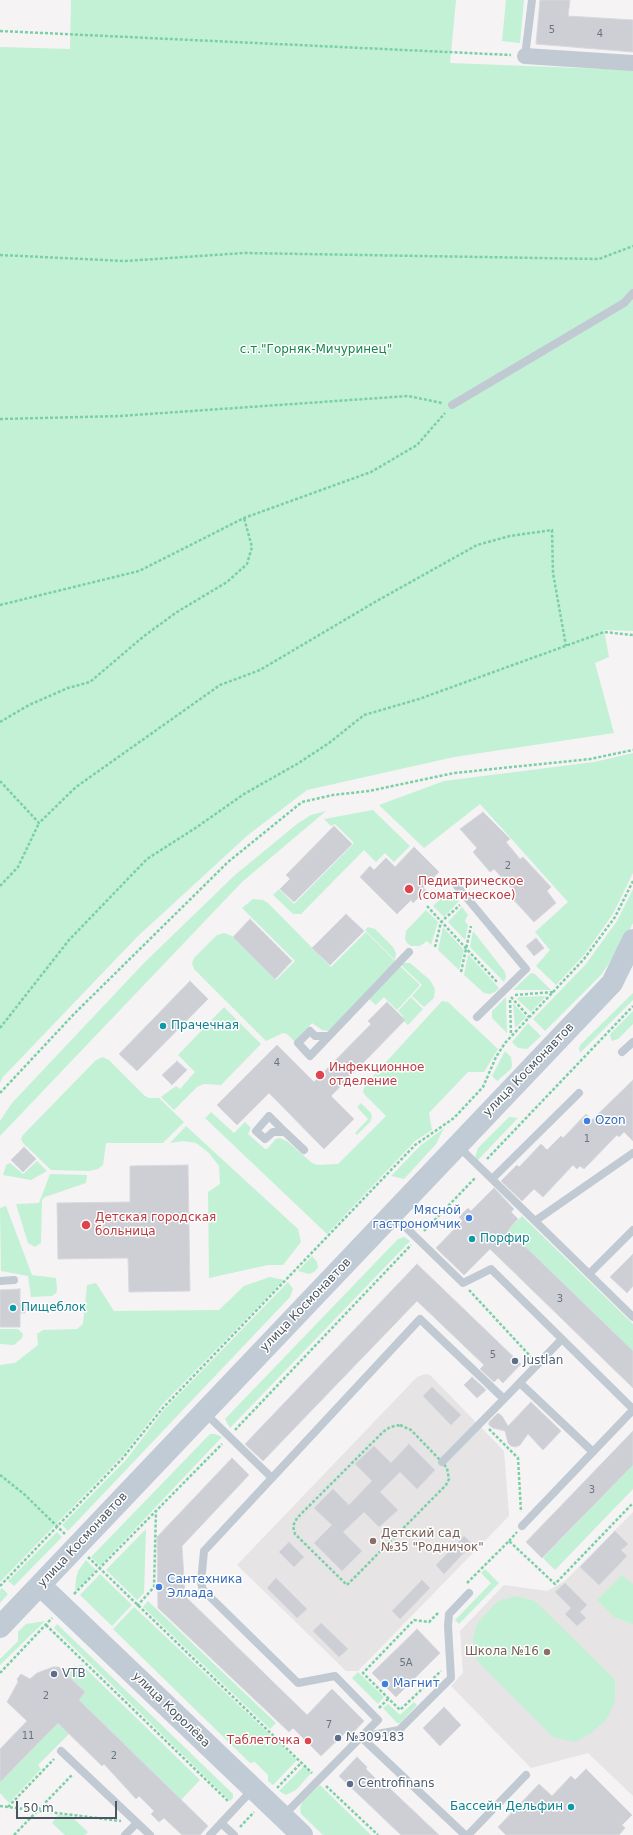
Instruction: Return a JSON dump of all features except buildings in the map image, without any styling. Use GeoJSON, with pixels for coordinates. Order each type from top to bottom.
{"type":"FeatureCollection","features":[{"type":"Feature","properties":{"kind":"main road","name":"улица Космонавтов"},"geometry":{"type":"LineString","coordinates":[[0,1627],[612,983],[633,940]]}},
{"type":"Feature","properties":{"kind":"main road","name":"улица Космонавтов"},"geometry":{"type":"LineString","coordinates":[[612,983],[633,973]]}},
{"type":"Feature","properties":{"kind":"main road","name":"улица Королёва"},"geometry":{"type":"LineString","coordinates":[[40,1585],[302,1835]]}},
{"type":"Feature","properties":{"kind":"street"},"geometry":{"type":"LineString","coordinates":[[525,56],[633,63]]}},
{"type":"Feature","properties":{"kind":"lane"},"geometry":{"type":"LineString","coordinates":[[525,56],[532,0]]}},
{"type":"Feature","properties":{"kind":"lane"},"geometry":{"type":"LineString","coordinates":[[452,405],[624,303],[633,293]]}},
{"type":"Feature","properties":{"kind":"lane"},"geometry":{"type":"LineString","coordinates":[[457,886],[526,969],[507,992],[477,1016]]}},
{"type":"Feature","properties":{"kind":"lane"},"geometry":{"type":"LineString","coordinates":[[329,1036],[409,952]]}},
{"type":"Feature","properties":{"kind":"lane"},"geometry":{"type":"LineString","coordinates":[[622,1052],[633,1042]]}},
{"type":"Feature","properties":{"kind":"lane"},"geometry":{"type":"LineString","coordinates":[[492,1179],[579,1093]]}},
{"type":"Feature","properties":{"kind":"lane"},"geometry":{"type":"LineString","coordinates":[[285,1132],[304,1150]]}},
{"type":"Feature","properties":{"kind":"lane"},"geometry":{"type":"LineString","coordinates":[[457,1146],[633,1317]]}},
{"type":"Feature","properties":{"kind":"lane"},"geometry":{"type":"LineString","coordinates":[[534,1221],[633,1153]]}},
{"type":"Feature","properties":{"kind":"lane"},"geometry":{"type":"LineString","coordinates":[[392,1215],[463,1283],[491,1269],[633,1409],[522,1526]]}},
{"type":"Feature","properties":{"kind":"lane"},"geometry":{"type":"LineString","coordinates":[[589,1274],[633,1230]]}},
{"type":"Feature","properties":{"kind":"lane"},"geometry":{"type":"LineString","coordinates":[[0,1281],[14,1280]]}},
{"type":"Feature","properties":{"kind":"lane"},"geometry":{"type":"LineString","coordinates":[[283,1817],[378,1720],[335,1676],[298,1683],[203,1590],[201,1582],[204,1551],[420,1318],[504,1400]]}},
{"type":"Feature","properties":{"kind":"lane"},"geometry":{"type":"LineString","coordinates":[[442,1462],[562,1339]]}},
{"type":"Feature","properties":{"kind":"lane"},"geometry":{"type":"LineString","coordinates":[[520,1383],[593,1452]]}},
{"type":"Feature","properties":{"kind":"lane"},"geometry":{"type":"LineString","coordinates":[[204,1412],[272,1478]]}},
{"type":"Feature","properties":{"kind":"lane"},"geometry":{"type":"LineString","coordinates":[[361,1737],[399,1730],[451,1678],[448,1626],[449,1614],[466,1590]]}},
{"type":"Feature","properties":{"kind":"lane"},"geometry":{"type":"LineString","coordinates":[[361,1737],[464,1835]]}},
{"type":"Feature","properties":{"kind":"lane"},"geometry":{"type":"LineString","coordinates":[[61,1751],[150,1835]]}},
{"type":"Feature","properties":{"kind":"lane"},"geometry":{"type":"LineString","coordinates":[[468,1835],[526,1775]]}},
{"type":"Feature","properties":{"kind":"lane"},"geometry":{"type":"LineString","coordinates":[[210,1835],[253,1788]]}},
{"type":"Feature","properties":{"kind":"lane"},"geometry":{"type":"LineString","coordinates":[[125,1835],[137,1823]]}},
{"type":"Feature","properties":{"kind":"lane"},"geometry":{"type":"LineString","coordinates":[[221,1823],[238,1833]]}},
{"type":"Feature","properties":{"kind":"path"},"geometry":{"type":"LineString","coordinates":[[0,32],[525,56]]}},
{"type":"Feature","properties":{"kind":"path"},"geometry":{"type":"LineString","coordinates":[[0,255],[125,261],[244,253],[599,259],[633,246]]}},
{"type":"Feature","properties":{"kind":"path"},"geometry":{"type":"LineString","coordinates":[[0,419],[120,416],[226,407],[408,396],[452,405],[417,445],[370,472],[244,518],[139,571],[0,605]]}},
{"type":"Feature","properties":{"kind":"path"},"geometry":{"type":"LineString","coordinates":[[0,722],[29,705],[68,688],[90,682],[144,636],[177,612],[227,582],[247,564],[252,547],[244,518]]}},
{"type":"Feature","properties":{"kind":"path"},"geometry":{"type":"LineString","coordinates":[[0,886],[18,867],[39,823],[76,787],[220,685],[260,670],[363,609],[477,546],[510,536],[552,530],[553,573],[566,646]]}},
{"type":"Feature","properties":{"kind":"path"},"geometry":{"type":"LineString","coordinates":[[0,1028],[69,940],[146,859],[197,828],[244,794],[297,764],[329,743],[364,715],[419,699],[604,632],[633,635]]}},
{"type":"Feature","properties":{"kind":"path"},"geometry":{"type":"LineString","coordinates":[[0,1093],[74,1014],[228,862],[302,802],[333,795],[369,792],[454,773],[590,759],[633,750]]}},
{"type":"Feature","properties":{"kind":"path"},"geometry":{"type":"LineString","coordinates":[[0,781],[39,823]]}},
{"type":"Feature","properties":{"kind":"path"},"geometry":{"type":"LineString","coordinates":[[0,1586],[122,1459],[162,1409],[415,1145],[454,1118],[483,1087],[496,1057],[511,1036],[555,992],[584,959],[610,923],[633,881]]}},
{"type":"Feature","properties":{"kind":"path"},"geometry":{"type":"LineString","coordinates":[[435,947],[442,922],[467,898]]}},
{"type":"Feature","properties":{"kind":"path"},"geometry":{"type":"LineString","coordinates":[[427,906],[529,1017]]}},
{"type":"Feature","properties":{"kind":"path"},"geometry":{"type":"LineString","coordinates":[[461,972],[471,926]]}},
{"type":"Feature","properties":{"kind":"path"},"geometry":{"type":"LineString","coordinates":[[507,992],[555,992]]}},
{"type":"Feature","properties":{"kind":"path"},"geometry":{"type":"LineString","coordinates":[[507,992],[511,1036]]}},
{"type":"Feature","properties":{"kind":"path"},"geometry":{"type":"LineString","coordinates":[[0,1673],[62,1606],[229,1436],[417,1239],[482,1170],[486,1160],[633,1006]]}},
{"type":"Feature","properties":{"kind":"path"},"geometry":{"type":"LineString","coordinates":[[463,1283],[538,1365]]}},
{"type":"Feature","properties":{"kind":"path"},"geometry":{"type":"LineString","coordinates":[[466,1590],[522,1526],[518,1458],[482,1422]]}},
{"type":"Feature","properties":{"kind":"path"},"geometry":{"type":"LineString","coordinates":[[400,1425],[410,1430],[442,1462],[447,1468],[449,1474],[446,1485],[347,1585],[295,1534],[293,1526],[297,1518],[382,1432],[390,1427],[400,1425]]}},
{"type":"Feature","properties":{"kind":"path"},"geometry":{"type":"LineString","coordinates":[[0,1475],[24,1494],[58,1526],[137,1606],[378,1835]]}},
{"type":"Feature","properties":{"kind":"path"},"geometry":{"type":"LineString","coordinates":[[509,1541],[555,1584],[633,1503]]}},
{"type":"Feature","properties":{"kind":"path"},"geometry":{"type":"LineString","coordinates":[[137,1606],[154,1587],[156,1511]]}},
{"type":"Feature","properties":{"kind":"path"},"geometry":{"type":"LineString","coordinates":[[439,1612],[429,1622],[414,1620],[363,1673],[400,1710],[450,1661]]}},
{"type":"Feature","properties":{"kind":"path"},"geometry":{"type":"LineString","coordinates":[[46,1625],[235,1808],[238,1833]]}},
{"type":"Feature","properties":{"kind":"path"},"geometry":{"type":"LineString","coordinates":[[7,1807],[61,1751]]}},
{"type":"Feature","properties":{"kind":"path"},"geometry":{"type":"LineString","coordinates":[[14,1835],[78,1768]]}},
{"type":"Feature","properties":{"kind":"path"},"geometry":{"type":"LineString","coordinates":[[0,1806],[137,1823]]}},
{"type":"Feature","properties":{"kind":"shaded area","name":"Детский сад №35 \"Родничок\""},"geometry":{"type":"Polygon","coordinates":[[[425,1374],[430,1375],[504,1451],[509,1516],[358,1671],[346,1671],[237,1565],[417,1377],[425,1374]]]}},
{"type":"Feature","properties":{"kind":"shaded area","name":"Школа №16"},"geometry":{"type":"Polygon","coordinates":[[[633,1512],[633,1796],[588,1753],[531,1768],[451,1686],[463,1673],[460,1631],[504,1585],[547,1591],[565,1581],[633,1512]]]}},
{"type":"Feature","properties":{"kind":"green space","name":"с.т.\"Горняк-Мичуринец\""},"geometry":{"type":"Polygon","coordinates":[[[71,0],[456,0],[450,63],[633,70],[633,631],[604,630],[609,657],[595,663],[614,733],[454,757],[307,790],[248,835],[137,937],[3,1077],[0,1083],[0,47],[70,49],[71,0]]]}},
{"type":"Feature","properties":{"kind":"green space"},"geometry":{"type":"Polygon","coordinates":[[[506,0],[524,0],[520,43],[502,41],[506,0]]]}},
{"type":"Feature","properties":{"kind":"green space"},"geometry":{"type":"Polygon","coordinates":[[[633,753],[633,873],[613,914],[584,955],[556,985],[536,966],[550,950],[535,932],[568,902],[480,804],[424,848],[379,805],[444,781],[594,762],[633,753]]]}},
{"type":"Feature","properties":{"kind":"green space"},"geometry":{"type":"Polygon","coordinates":[[[373,810],[410,846],[394,862],[385,853],[376,862],[364,850],[301,914],[293,914],[273,895],[279,889],[294,904],[354,843],[335,824],[331,826],[324,819],[373,810]]]}},
{"type":"Feature","properties":{"kind":"green space"},"geometry":{"type":"Polygon","coordinates":[[[326,811],[242,882],[0,1136],[0,1121],[12,1103],[144,963],[235,875],[297,824],[311,815],[326,811]]]}},
{"type":"Feature","properties":{"kind":"green space"},"geometry":{"type":"Polygon","coordinates":[[[633,889],[633,923],[626,938],[601,975],[545,1031],[533,1019],[586,964],[617,921],[633,889]]]}},
{"type":"Feature","properties":{"kind":"green space"},"geometry":{"type":"Polygon","coordinates":[[[449,890],[459,901],[444,917],[433,906],[449,890]]]}},
{"type":"Feature","properties":{"kind":"green space"},"geometry":{"type":"Polygon","coordinates":[[[253,899],[263,900],[268,903],[331,967],[366,932],[396,962],[334,1027],[328,1031],[322,1030],[312,1023],[295,1042],[287,1034],[283,1033],[266,1041],[194,969],[192,963],[194,958],[217,935],[224,933],[232,936],[276,980],[295,961],[242,908],[253,899]]]}},
{"type":"Feature","properties":{"kind":"green space"},"geometry":{"type":"Polygon","coordinates":[[[462,907],[468,915],[465,921],[468,925],[465,940],[448,922],[462,907]]]}},
{"type":"Feature","properties":{"kind":"green space"},"geometry":{"type":"Polygon","coordinates":[[[426,910],[438,922],[431,945],[427,941],[420,946],[411,946],[405,939],[406,931],[426,910]]]}},
{"type":"Feature","properties":{"kind":"green space"},"geometry":{"type":"Polygon","coordinates":[[[368,927],[375,929],[393,947],[396,953],[395,960],[365,930],[368,927]]]}},
{"type":"Feature","properties":{"kind":"green space"},"geometry":{"type":"Polygon","coordinates":[[[443,927],[464,950],[459,970],[438,950],[443,927]]]}},
{"type":"Feature","properties":{"kind":"green space"},"geometry":{"type":"Polygon","coordinates":[[[473,931],[505,972],[506,977],[504,982],[470,947],[473,931]]]}},
{"type":"Feature","properties":{"kind":"green space"},"geometry":{"type":"Polygon","coordinates":[[[468,954],[499,988],[495,992],[490,994],[484,993],[464,975],[468,954]]]}},
{"type":"Feature","properties":{"kind":"green space"},"geometry":{"type":"Polygon","coordinates":[[[404,963],[410,963],[430,980],[435,989],[434,998],[424,1007],[412,996],[422,985],[401,965],[404,963]]]}},
{"type":"Feature","properties":{"kind":"green space"},"geometry":{"type":"Polygon","coordinates":[[[400,966],[420,985],[397,1010],[384,997],[376,1005],[369,999],[400,966]]]}},
{"type":"Feature","properties":{"kind":"green space"},"geometry":{"type":"Polygon","coordinates":[[[531,973],[535,974],[551,990],[513,990],[531,973]]]}},
{"type":"Feature","properties":{"kind":"green space"},"geometry":{"type":"Polygon","coordinates":[[[633,993],[633,1000],[580,1053],[579,1048],[581,1044],[633,993]]]}},
{"type":"Feature","properties":{"kind":"green space"},"geometry":{"type":"Polygon","coordinates":[[[546,996],[531,1012],[517,999],[519,997],[546,996]]]}},
{"type":"Feature","properties":{"kind":"green space"},"geometry":{"type":"Polygon","coordinates":[[[411,997],[423,1009],[408,1025],[401,1018],[403,1016],[398,1011],[411,997]]]}},
{"type":"Feature","properties":{"kind":"green space"},"geometry":{"type":"Polygon","coordinates":[[[506,997],[507,1033],[492,1018],[492,1011],[506,997]]]}},
{"type":"Feature","properties":{"kind":"green space"},"geometry":{"type":"Polygon","coordinates":[[[442,1001],[448,1002],[498,1049],[484,1072],[468,1072],[429,1113],[432,1130],[415,1141],[327,1234],[205,1118],[211,1112],[234,1133],[245,1122],[251,1128],[248,1134],[265,1149],[267,1149],[276,1139],[280,1138],[288,1142],[312,1163],[317,1165],[338,1164],[386,1116],[365,1095],[363,1092],[365,1085],[442,1001]]]}},
{"type":"Feature","properties":{"kind":"green space"},"geometry":{"type":"Polygon","coordinates":[[[513,1003],[526,1017],[515,1028],[513,1003]]]}},
{"type":"Feature","properties":{"kind":"green space"},"geometry":{"type":"Polygon","coordinates":[[[224,1007],[261,1044],[221,1085],[204,1084],[197,1087],[174,1110],[161,1097],[176,1086],[180,1089],[195,1072],[178,1055],[224,1007]]]}},
{"type":"Feature","properties":{"kind":"green space"},"geometry":{"type":"Polygon","coordinates":[[[633,1011],[633,1024],[618,1039],[612,1041],[610,1036],[611,1033],[633,1011]]]}},
{"type":"Feature","properties":{"kind":"green space"},"geometry":{"type":"Polygon","coordinates":[[[528,1023],[541,1036],[527,1049],[518,1048],[512,1042],[528,1023]]]}},
{"type":"Feature","properties":{"kind":"green space"},"geometry":{"type":"Polygon","coordinates":[[[505,1051],[511,1057],[511,1069],[497,1081],[492,1076],[505,1051]]]}},
{"type":"Feature","properties":{"kind":"green space"},"geometry":{"type":"Polygon","coordinates":[[[102,1057],[109,1060],[145,1096],[149,1098],[159,1098],[184,1122],[163,1143],[106,1143],[103,1165],[98,1169],[89,1171],[51,1170],[23,1143],[21,1139],[23,1135],[95,1061],[102,1057]]]}},
{"type":"Feature","properties":{"kind":"green space"},"geometry":{"type":"Polygon","coordinates":[[[361,1103],[371,1113],[372,1117],[370,1122],[357,1135],[355,1133],[368,1119],[357,1107],[361,1103]]]}},
{"type":"Feature","properties":{"kind":"green space"},"geometry":{"type":"Polygon","coordinates":[[[509,1117],[518,1118],[477,1161],[475,1157],[478,1148],[509,1117]]]}},
{"type":"Feature","properties":{"kind":"green space"},"geometry":{"type":"Polygon","coordinates":[[[186,1126],[298,1229],[301,1242],[283,1265],[268,1265],[209,1278],[208,1192],[220,1184],[219,1166],[209,1153],[196,1143],[183,1141],[170,1143],[186,1126]]]}},
{"type":"Feature","properties":{"kind":"green space"},"geometry":{"type":"Polygon","coordinates":[[[444,1128],[436,1144],[404,1179],[391,1176],[420,1146],[444,1128]]]}},
{"type":"Feature","properties":{"kind":"green space"},"geometry":{"type":"Polygon","coordinates":[[[37,1161],[47,1171],[31,1180],[3,1175],[6,1165],[10,1163],[23,1174],[37,1161]]]}},
{"type":"Feature","properties":{"kind":"green space"},"geometry":{"type":"Polygon","coordinates":[[[50,1174],[87,1175],[86,1183],[45,1197],[42,1200],[41,1243],[35,1247],[28,1243],[16,1204],[39,1203],[50,1174]]]}},
{"type":"Feature","properties":{"kind":"green space"},"geometry":{"type":"Polygon","coordinates":[[[6,1206],[32,1275],[56,1278],[57,1289],[56,1293],[52,1296],[31,1297],[28,1276],[1,1271],[0,1208],[6,1206]]]}},
{"type":"Feature","properties":{"kind":"green space"},"geometry":{"type":"Polygon","coordinates":[[[522,1216],[633,1324],[633,1351],[508,1230],[522,1216]]]}},
{"type":"Feature","properties":{"kind":"green space"},"geometry":{"type":"Polygon","coordinates":[[[404,1237],[410,1241],[230,1428],[225,1419],[398,1239],[404,1237]]]}},
{"type":"Feature","properties":{"kind":"green space"},"geometry":{"type":"Polygon","coordinates":[[[312,1256],[317,1262],[318,1268],[309,1274],[298,1271],[312,1256]]]}},
{"type":"Feature","properties":{"kind":"green space"},"geometry":{"type":"Polygon","coordinates":[[[270,1277],[284,1280],[162,1405],[124,1454],[0,1582],[0,1365],[15,1363],[38,1345],[37,1334],[43,1330],[77,1329],[83,1324],[87,1285],[96,1283],[114,1311],[219,1310],[244,1286],[270,1277]]]}},
{"type":"Feature","properties":{"kind":"green space"},"geometry":{"type":"Polygon","coordinates":[[[288,1282],[293,1289],[290,1297],[68,1531],[62,1525],[126,1460],[163,1411],[288,1282]]]}},
{"type":"Feature","properties":{"kind":"green space"},"geometry":{"type":"Polygon","coordinates":[[[0,1329],[18,1329],[23,1334],[22,1338],[14,1345],[0,1344],[0,1329]]]}},
{"type":"Feature","properties":{"kind":"green space"},"geometry":{"type":"Polygon","coordinates":[[[210,1434],[215,1434],[222,1437],[100,1566],[91,1557],[210,1434]]]}},
{"type":"Feature","properties":{"kind":"green space"},"geometry":{"type":"Polygon","coordinates":[[[633,1465],[633,1489],[555,1570],[543,1558],[633,1465]]]}},
{"type":"Feature","properties":{"kind":"green space"},"geometry":{"type":"Polygon","coordinates":[[[146,1529],[144,1593],[137,1600],[106,1570],[146,1529]]]}},
{"type":"Feature","properties":{"kind":"green space"},"geometry":{"type":"Polygon","coordinates":[[[57,1532],[62,1537],[14,1586],[8,1581],[57,1532]]]}},
{"type":"Feature","properties":{"kind":"green space"},"geometry":{"type":"Polygon","coordinates":[[[86,1560],[96,1570],[75,1592],[78,1571],[86,1560]]]}},
{"type":"Feature","properties":{"kind":"green space"},"geometry":{"type":"Polygon","coordinates":[[[485,1569],[499,1583],[459,1624],[455,1620],[491,1583],[481,1573],[485,1569]]]}},
{"type":"Feature","properties":{"kind":"green space"},"geometry":{"type":"Polygon","coordinates":[[[100,1574],[132,1605],[112,1626],[80,1595],[100,1574]]]}},
{"type":"Feature","properties":{"kind":"green space"},"geometry":{"type":"Polygon","coordinates":[[[622,1575],[633,1584],[633,1624],[614,1617],[597,1600],[622,1575]]]}},
{"type":"Feature","properties":{"kind":"green space"},"geometry":{"type":"Polygon","coordinates":[[[2,1588],[8,1594],[0,1603],[0,1590],[2,1588]]]}},
{"type":"Feature","properties":{"kind":"green space"},"geometry":{"type":"Polygon","coordinates":[[[516,1596],[535,1601],[615,1680],[615,1702],[606,1720],[591,1733],[575,1742],[553,1737],[477,1661],[473,1639],[477,1624],[498,1601],[516,1596]]]}},
{"type":"Feature","properties":{"kind":"green space"},"geometry":{"type":"Polygon","coordinates":[[[148,1601],[276,1723],[270,1729],[143,1607],[148,1601]]]}},
{"type":"Feature","properties":{"kind":"green space"},"geometry":{"type":"Polygon","coordinates":[[[134,1607],[297,1760],[273,1785],[268,1781],[268,1775],[255,1762],[250,1763],[113,1629],[134,1607]]]}},
{"type":"Feature","properties":{"kind":"green space"},"geometry":{"type":"Polygon","coordinates":[[[45,1621],[0,1665],[0,1659],[18,1641],[18,1632],[26,1624],[45,1621]]]}},
{"type":"Feature","properties":{"kind":"green space"},"geometry":{"type":"Polygon","coordinates":[[[57,1624],[233,1794],[233,1798],[230,1801],[54,1628],[57,1624]]]}},
{"type":"Feature","properties":{"kind":"green space"},"geometry":{"type":"Polygon","coordinates":[[[82,1665],[200,1780],[181,1800],[79,1700],[85,1692],[62,1669],[82,1665]]]}},
{"type":"Feature","properties":{"kind":"green space"},"geometry":{"type":"Polygon","coordinates":[[[358,1672],[384,1697],[378,1704],[352,1678],[358,1672]]]}},
{"type":"Feature","properties":{"kind":"green space"},"geometry":{"type":"Polygon","coordinates":[[[414,1702],[417,1705],[400,1723],[397,1723],[383,1708],[388,1704],[400,1715],[414,1702]]]}},
{"type":"Feature","properties":{"kind":"green space"},"geometry":{"type":"Polygon","coordinates":[[[58,1723],[69,1734],[38,1765],[41,1769],[9,1803],[0,1793],[0,1782],[58,1723]]]}},
{"type":"Feature","properties":{"kind":"green space"},"geometry":{"type":"Polygon","coordinates":[[[304,1766],[311,1773],[296,1790],[286,1795],[279,1791],[304,1766]]]}},
{"type":"Feature","properties":{"kind":"green space"},"geometry":{"type":"Polygon","coordinates":[[[320,1785],[371,1835],[323,1835],[301,1814],[300,1808],[303,1801],[320,1785]]]}},
{"type":"Feature","properties":{"kind":"green space"},"geometry":{"type":"Polygon","coordinates":[[[58,1815],[71,1816],[88,1832],[85,1835],[65,1835],[52,1823],[58,1815]]]}},
{"type":"Feature","properties":{"kind":"place","name":"Педиатрическое (соматическое)"},"geometry":{"type":"Point","coordinates":[409,889]}},
{"type":"Feature","properties":{"kind":"place","name":"Прачечная"},"geometry":{"type":"Point","coordinates":[163,1026]}},
{"type":"Feature","properties":{"kind":"place","name":"Инфекционное отделение"},"geometry":{"type":"Point","coordinates":[320,1075]}},
{"type":"Feature","properties":{"kind":"place","name":"Ozon"},"geometry":{"type":"Point","coordinates":[587,1121]}},
{"type":"Feature","properties":{"kind":"place","name":"Мясной гастрономчик"},"geometry":{"type":"Point","coordinates":[469,1218]}},
{"type":"Feature","properties":{"kind":"place","name":"Детская городская больница"},"geometry":{"type":"Point","coordinates":[86,1225]}},
{"type":"Feature","properties":{"kind":"place","name":"Порфир"},"geometry":{"type":"Point","coordinates":[472,1239]}},
{"type":"Feature","properties":{"kind":"place","name":"Пищеблок"},"geometry":{"type":"Point","coordinates":[13,1308]}},
{"type":"Feature","properties":{"kind":"place","name":"Justlan"},"geometry":{"type":"Point","coordinates":[515,1361]}},
{"type":"Feature","properties":{"kind":"place","name":"Детский сад №35 \"Родничок\""},"geometry":{"type":"Point","coordinates":[373,1541]}},
{"type":"Feature","properties":{"kind":"place","name":"Сантехника Эллада"},"geometry":{"type":"Point","coordinates":[159,1587]}},
{"type":"Feature","properties":{"kind":"place","name":"Школа №16"},"geometry":{"type":"Point","coordinates":[547,1652]}},
{"type":"Feature","properties":{"kind":"place","name":"VTB"},"geometry":{"type":"Point","coordinates":[54,1674]}},
{"type":"Feature","properties":{"kind":"place","name":"Магнит"},"geometry":{"type":"Point","coordinates":[385,1684]}},
{"type":"Feature","properties":{"kind":"place","name":"№309183"},"geometry":{"type":"Point","coordinates":[338,1738]}},
{"type":"Feature","properties":{"kind":"place","name":"Таблеточка"},"geometry":{"type":"Point","coordinates":[308,1741]}},
{"type":"Feature","properties":{"kind":"place","name":"Centrofinans"},"geometry":{"type":"Point","coordinates":[350,1784]}},
{"type":"Feature","properties":{"kind":"place","name":"Бассейн Дельфин"},"geometry":{"type":"Point","coordinates":[571,1807]}}]}
